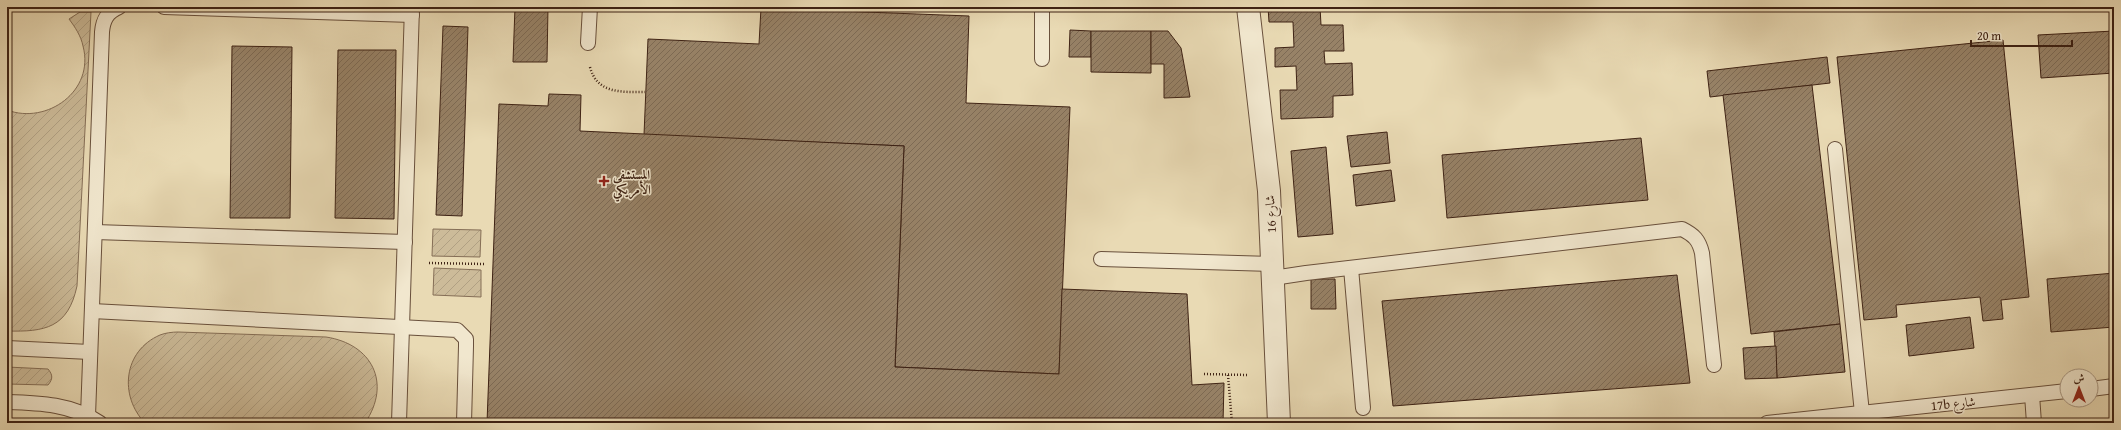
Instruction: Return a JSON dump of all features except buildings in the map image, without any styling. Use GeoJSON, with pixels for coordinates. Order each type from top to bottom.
{"type":"FeatureCollection","features":[{"type":"Feature","properties":{"kind":"street","name":"شارع 16"},"geometry":{"type":"LineString","coordinates":[[1248,7],[1269,191],[1279,423]]}},
{"type":"Feature","properties":{"kind":"lane"},"geometry":{"type":"LineString","coordinates":[[7,402],[49,404],[69,408],[94,419],[90,352],[103,22],[109,13],[119,7]]}},
{"type":"Feature","properties":{"kind":"lane"},"geometry":{"type":"LineString","coordinates":[[164,7],[412,11],[399,423]]}},
{"type":"Feature","properties":{"kind":"lane"},"geometry":{"type":"LineString","coordinates":[[588,42],[590,7]]}},
{"type":"Feature","properties":{"kind":"lane"},"geometry":{"type":"LineString","coordinates":[[1042,7],[1042,59]]}},
{"type":"Feature","properties":{"kind":"lane"},"geometry":{"type":"LineString","coordinates":[[1835,149],[1862,413]]}},
{"type":"Feature","properties":{"kind":"lane"},"geometry":{"type":"LineString","coordinates":[[1101,259],[1273,271],[1351,268],[1682,229],[1692,234],[1699,242],[1702,253],[1714,365]]}},
{"type":"Feature","properties":{"kind":"lane"},"geometry":{"type":"LineString","coordinates":[[95,232],[405,242]]}},
{"type":"Feature","properties":{"kind":"lane"},"geometry":{"type":"LineString","coordinates":[[1351,268],[1363,408]]}},
{"type":"Feature","properties":{"kind":"lane"},"geometry":{"type":"LineString","coordinates":[[92,311],[457,330],[466,339],[464,423]]}},
{"type":"Feature","properties":{"kind":"lane"},"geometry":{"type":"LineString","coordinates":[[7,348],[90,352]]}},
{"type":"Feature","properties":{"kind":"lane"},"geometry":{"type":"LineString","coordinates":[[2099,388],[2114,386]]}},
{"type":"Feature","properties":{"kind":"lane","name":"17b شارع"},"geometry":{"type":"LineString","coordinates":[[1767,423],[2059,392]]}},
{"type":"Feature","properties":{"kind":"lane"},"geometry":{"type":"LineString","coordinates":[[2032,395],[2034,423]]}},
{"type":"Feature","properties":{"kind":"path"},"geometry":{"type":"LineString","coordinates":[[63,9],[68,7]]}},
{"type":"Feature","properties":{"kind":"path"},"geometry":{"type":"LineString","coordinates":[[588,42],[590,68],[594,79],[603,87],[613,91],[645,92]]}},
{"type":"Feature","properties":{"kind":"path"},"geometry":{"type":"LineString","coordinates":[[404,262],[484,264]]}},
{"type":"Feature","properties":{"kind":"path"},"geometry":{"type":"LineString","coordinates":[[1204,374],[1278,376]]}},
{"type":"Feature","properties":{"kind":"path"},"geometry":{"type":"LineString","coordinates":[[1228,375],[1232,423]]}},
{"type":"Feature","properties":{"kind":"shaded area"},"geometry":{"type":"Polygon","coordinates":[[[80,12],[91,12],[77,286],[68,311],[53,325],[33,330],[7,331],[7,110],[22,113],[37,113],[52,108],[75,90],[82,77],[85,62],[81,39],[76,28],[69,19],[80,12]]]}},
{"type":"Feature","properties":{"kind":"shaded area"},"geometry":{"type":"Polygon","coordinates":[[[433,229],[481,230],[480,257],[432,256],[433,229]]]}},
{"type":"Feature","properties":{"kind":"shaded area"},"geometry":{"type":"Polygon","coordinates":[[[434,268],[481,270],[481,297],[433,295],[434,268]]]}},
{"type":"Feature","properties":{"kind":"shaded area"},"geometry":{"type":"Polygon","coordinates":[[[178,332],[326,337],[342,341],[355,348],[366,357],[373,368],[377,380],[377,394],[373,408],[365,423],[145,423],[131,400],[129,375],[132,363],[138,352],[148,342],[162,334],[178,332]]]}},
{"type":"Feature","properties":{"kind":"shaded area"},"geometry":{"type":"Polygon","coordinates":[[[7,367],[48,369],[52,375],[52,379],[48,385],[7,384],[7,367]]]}},
{"type":"Feature","properties":{"kind":"place","name":"المستشفى الأمريكي"},"geometry":{"type":"Point","coordinates":[604,181]}}]}
